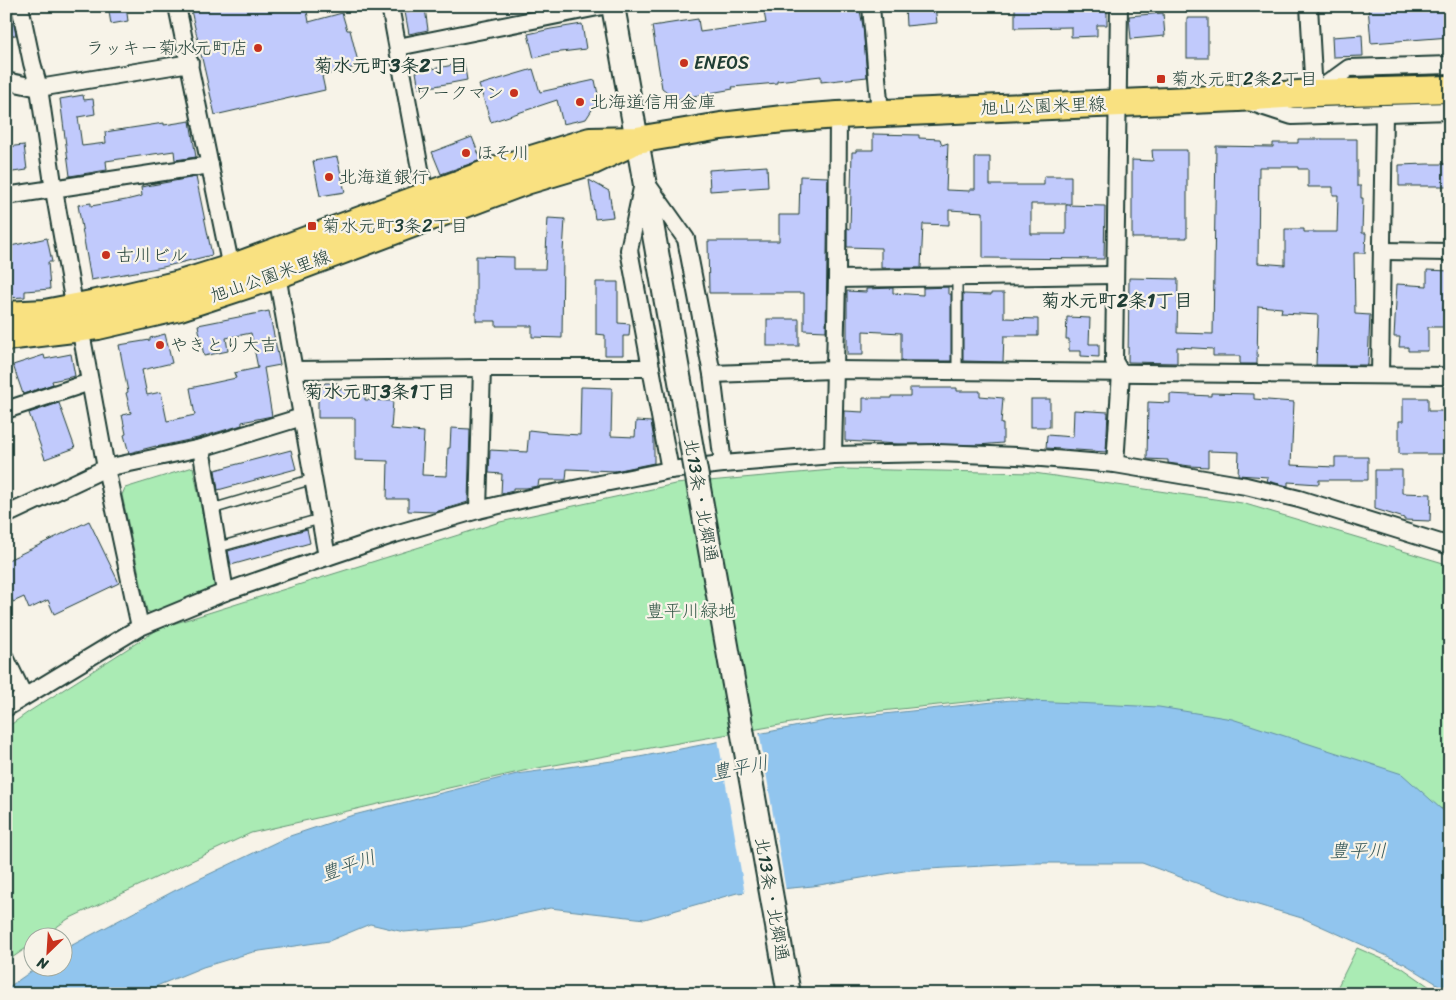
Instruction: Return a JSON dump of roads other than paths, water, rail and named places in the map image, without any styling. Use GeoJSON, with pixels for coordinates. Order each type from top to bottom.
{"type":"FeatureCollection","features":[{"type":"Feature","properties":{"kind":"main road","name":"旭山公園米里線"},"geometry":{"type":"LineString","coordinates":[[6,337],[47,333],[78,317],[231,268],[496,170],[590,141],[637,140],[783,119],[838,115],[1314,93],[1450,89]]}},
{"type":"Feature","properties":{"kind":"main road","name":"旭山公園米里線"},"geometry":{"type":"LineString","coordinates":[[6,315],[45,313],[78,317],[98,326],[180,307],[277,275],[526,181],[593,161],[637,140]]}},
{"type":"Feature","properties":{"kind":"street"},"geometry":{"type":"LineString","coordinates":[[20,6],[39,88],[54,190],[106,468],[140,627]]}},
{"type":"Feature","properties":{"kind":"street"},"geometry":{"type":"LineString","coordinates":[[177,6],[231,268]]}},
{"type":"Feature","properties":{"kind":"street"},"geometry":{"type":"LineString","coordinates":[[390,6],[425,196]]}},
{"type":"Feature","properties":{"kind":"street"},"geometry":{"type":"LineString","coordinates":[[398,47],[603,6]]}},
{"type":"Feature","properties":{"kind":"street","name":"北13条・北郷通"},"geometry":{"type":"LineString","coordinates":[[613,6],[789,994]]}},
{"type":"Feature","properties":{"kind":"street"},"geometry":{"type":"LineString","coordinates":[[871,6],[880,113]]}},
{"type":"Feature","properties":{"kind":"street"},"geometry":{"type":"LineString","coordinates":[[1114,464],[1121,373],[1114,361],[1119,6]]}},
{"type":"Feature","properties":{"kind":"street"},"geometry":{"type":"LineString","coordinates":[[1309,6],[1314,93]]}},
{"type":"Feature","properties":{"kind":"street"},"geometry":{"type":"LineString","coordinates":[[6,81],[39,88],[190,63]]}},
{"type":"Feature","properties":{"kind":"street"},"geometry":{"type":"LineString","coordinates":[[1314,93],[1349,68],[1450,65]]}},
{"type":"Feature","properties":{"kind":"street"},"geometry":{"type":"LineString","coordinates":[[1238,98],[1292,116],[1450,111]]}},
{"type":"Feature","properties":{"kind":"street"},"geometry":{"type":"LineString","coordinates":[[1380,375],[1384,113]]}},
{"type":"Feature","properties":{"kind":"street"},"geometry":{"type":"LineString","coordinates":[[833,455],[838,115]]}},
{"type":"Feature","properties":{"kind":"street"},"geometry":{"type":"LineString","coordinates":[[6,196],[210,165]]}},
{"type":"Feature","properties":{"kind":"street"},"geometry":{"type":"LineString","coordinates":[[644,180],[629,250],[670,470]]}},
{"type":"Feature","properties":{"kind":"street"},"geometry":{"type":"LineString","coordinates":[[644,180],[686,239],[712,374],[723,464]]}},
{"type":"Feature","properties":{"kind":"street"},"geometry":{"type":"LineString","coordinates":[[1383,250],[1450,252]]}},
{"type":"Feature","properties":{"kind":"street"},"geometry":{"type":"LineString","coordinates":[[277,275],[327,557]]}},
{"type":"Feature","properties":{"kind":"street"},"geometry":{"type":"LineString","coordinates":[[837,279],[1114,275]]}},
{"type":"Feature","properties":{"kind":"street"},"geometry":{"type":"LineString","coordinates":[[478,510],[482,368]]}},
{"type":"Feature","properties":{"kind":"street"},"geometry":{"type":"LineString","coordinates":[[294,370],[651,368]]}},
{"type":"Feature","properties":{"kind":"street"},"geometry":{"type":"LineString","coordinates":[[712,374],[834,370],[1450,376]]}},
{"type":"Feature","properties":{"kind":"street"},"geometry":{"type":"LineString","coordinates":[[6,410],[90,382]]}},
{"type":"Feature","properties":{"kind":"street"},"geometry":{"type":"LineString","coordinates":[[6,515],[106,468],[201,448],[302,417]]}},
{"type":"Feature","properties":{"kind":"street"},"geometry":{"type":"LineString","coordinates":[[201,448],[225,592]]}},
{"type":"Feature","properties":{"kind":"street"},"geometry":{"type":"LineString","coordinates":[[6,708],[140,627],[225,592],[327,557],[395,534],[478,510],[584,486],[670,470],[723,464],[833,455],[937,453],[1017,456],[1114,464],[1246,486],[1299,499],[1450,546]]}},
{"type":"Feature","properties":{"kind":"street"},"geometry":{"type":"LineString","coordinates":[[6,659],[24,696]]}},
{"type":"Feature","properties":{"kind":"lane"},"geometry":{"type":"LineString","coordinates":[[957,278],[957,372]]}},
{"type":"Feature","properties":{"kind":"lane"},"geometry":{"type":"LineString","coordinates":[[212,509],[313,480]]}},
{"type":"Feature","properties":{"kind":"lane"},"geometry":{"type":"LineString","coordinates":[[219,547],[320,519]]}},
{"type":"Feature","properties":{"kind":"water","name":"豊平川"},"geometry":{"type":"Polygon","coordinates":[[[1011,700],[1159,707],[1232,719],[1402,774],[1450,817],[1450,992],[1405,964],[1305,919],[1248,902],[1142,863],[1038,863],[910,870],[813,886],[737,893],[645,919],[550,908],[463,927],[404,932],[370,924],[329,941],[253,952],[203,967],[159,985],[143,994],[6,994],[6,989],[22,978],[72,978],[72,945],[174,891],[287,837],[350,816],[517,774],[634,758],[830,720],[1011,700]]]}},
{"type":"Feature","properties":{"kind":"place","name":"ラッキー菊水元町店"},"geometry":{"type":"Point","coordinates":[258,48]}},
{"type":"Feature","properties":{"kind":"place","name":"ENEOS"},"geometry":{"type":"Point","coordinates":[684,63]}},
{"type":"Feature","properties":{"kind":"place","name":"菊水元町2条2丁目"},"geometry":{"type":"Point","coordinates":[1161,79]}},
{"type":"Feature","properties":{"kind":"place","name":"ワークマン"},"geometry":{"type":"Point","coordinates":[514,93]}},
{"type":"Feature","properties":{"kind":"place","name":"北海道信用金庫"},"geometry":{"type":"Point","coordinates":[580,102]}},
{"type":"Feature","properties":{"kind":"place","name":"ほそ川"},"geometry":{"type":"Point","coordinates":[466,153]}},
{"type":"Feature","properties":{"kind":"place","name":"北海道銀行"},"geometry":{"type":"Point","coordinates":[329,177]}},
{"type":"Feature","properties":{"kind":"place","name":"菊水元町3条2丁目"},"geometry":{"type":"Point","coordinates":[312,226]}},
{"type":"Feature","properties":{"kind":"place","name":"古川ビル"},"geometry":{"type":"Point","coordinates":[106,255]}},
{"type":"Feature","properties":{"kind":"place","name":"やきとり大吉"},"geometry":{"type":"Point","coordinates":[160,345]}},
{"type":"Feature","properties":{"kind":"district","name":"菊水元町3条2丁目"},"geometry":{"type":"Point","coordinates":[391,65]}},
{"type":"Feature","properties":{"kind":"district","name":"菊水元町2条1丁目"},"geometry":{"type":"Point","coordinates":[1117,300]}},
{"type":"Feature","properties":{"kind":"district","name":"菊水元町3条1丁目"},"geometry":{"type":"Point","coordinates":[380,391]}},
{"type":"Feature","properties":{"kind":"park label","name":"豊平川緑地"},"geometry":{"type":"Point","coordinates":[691,611]}}]}
